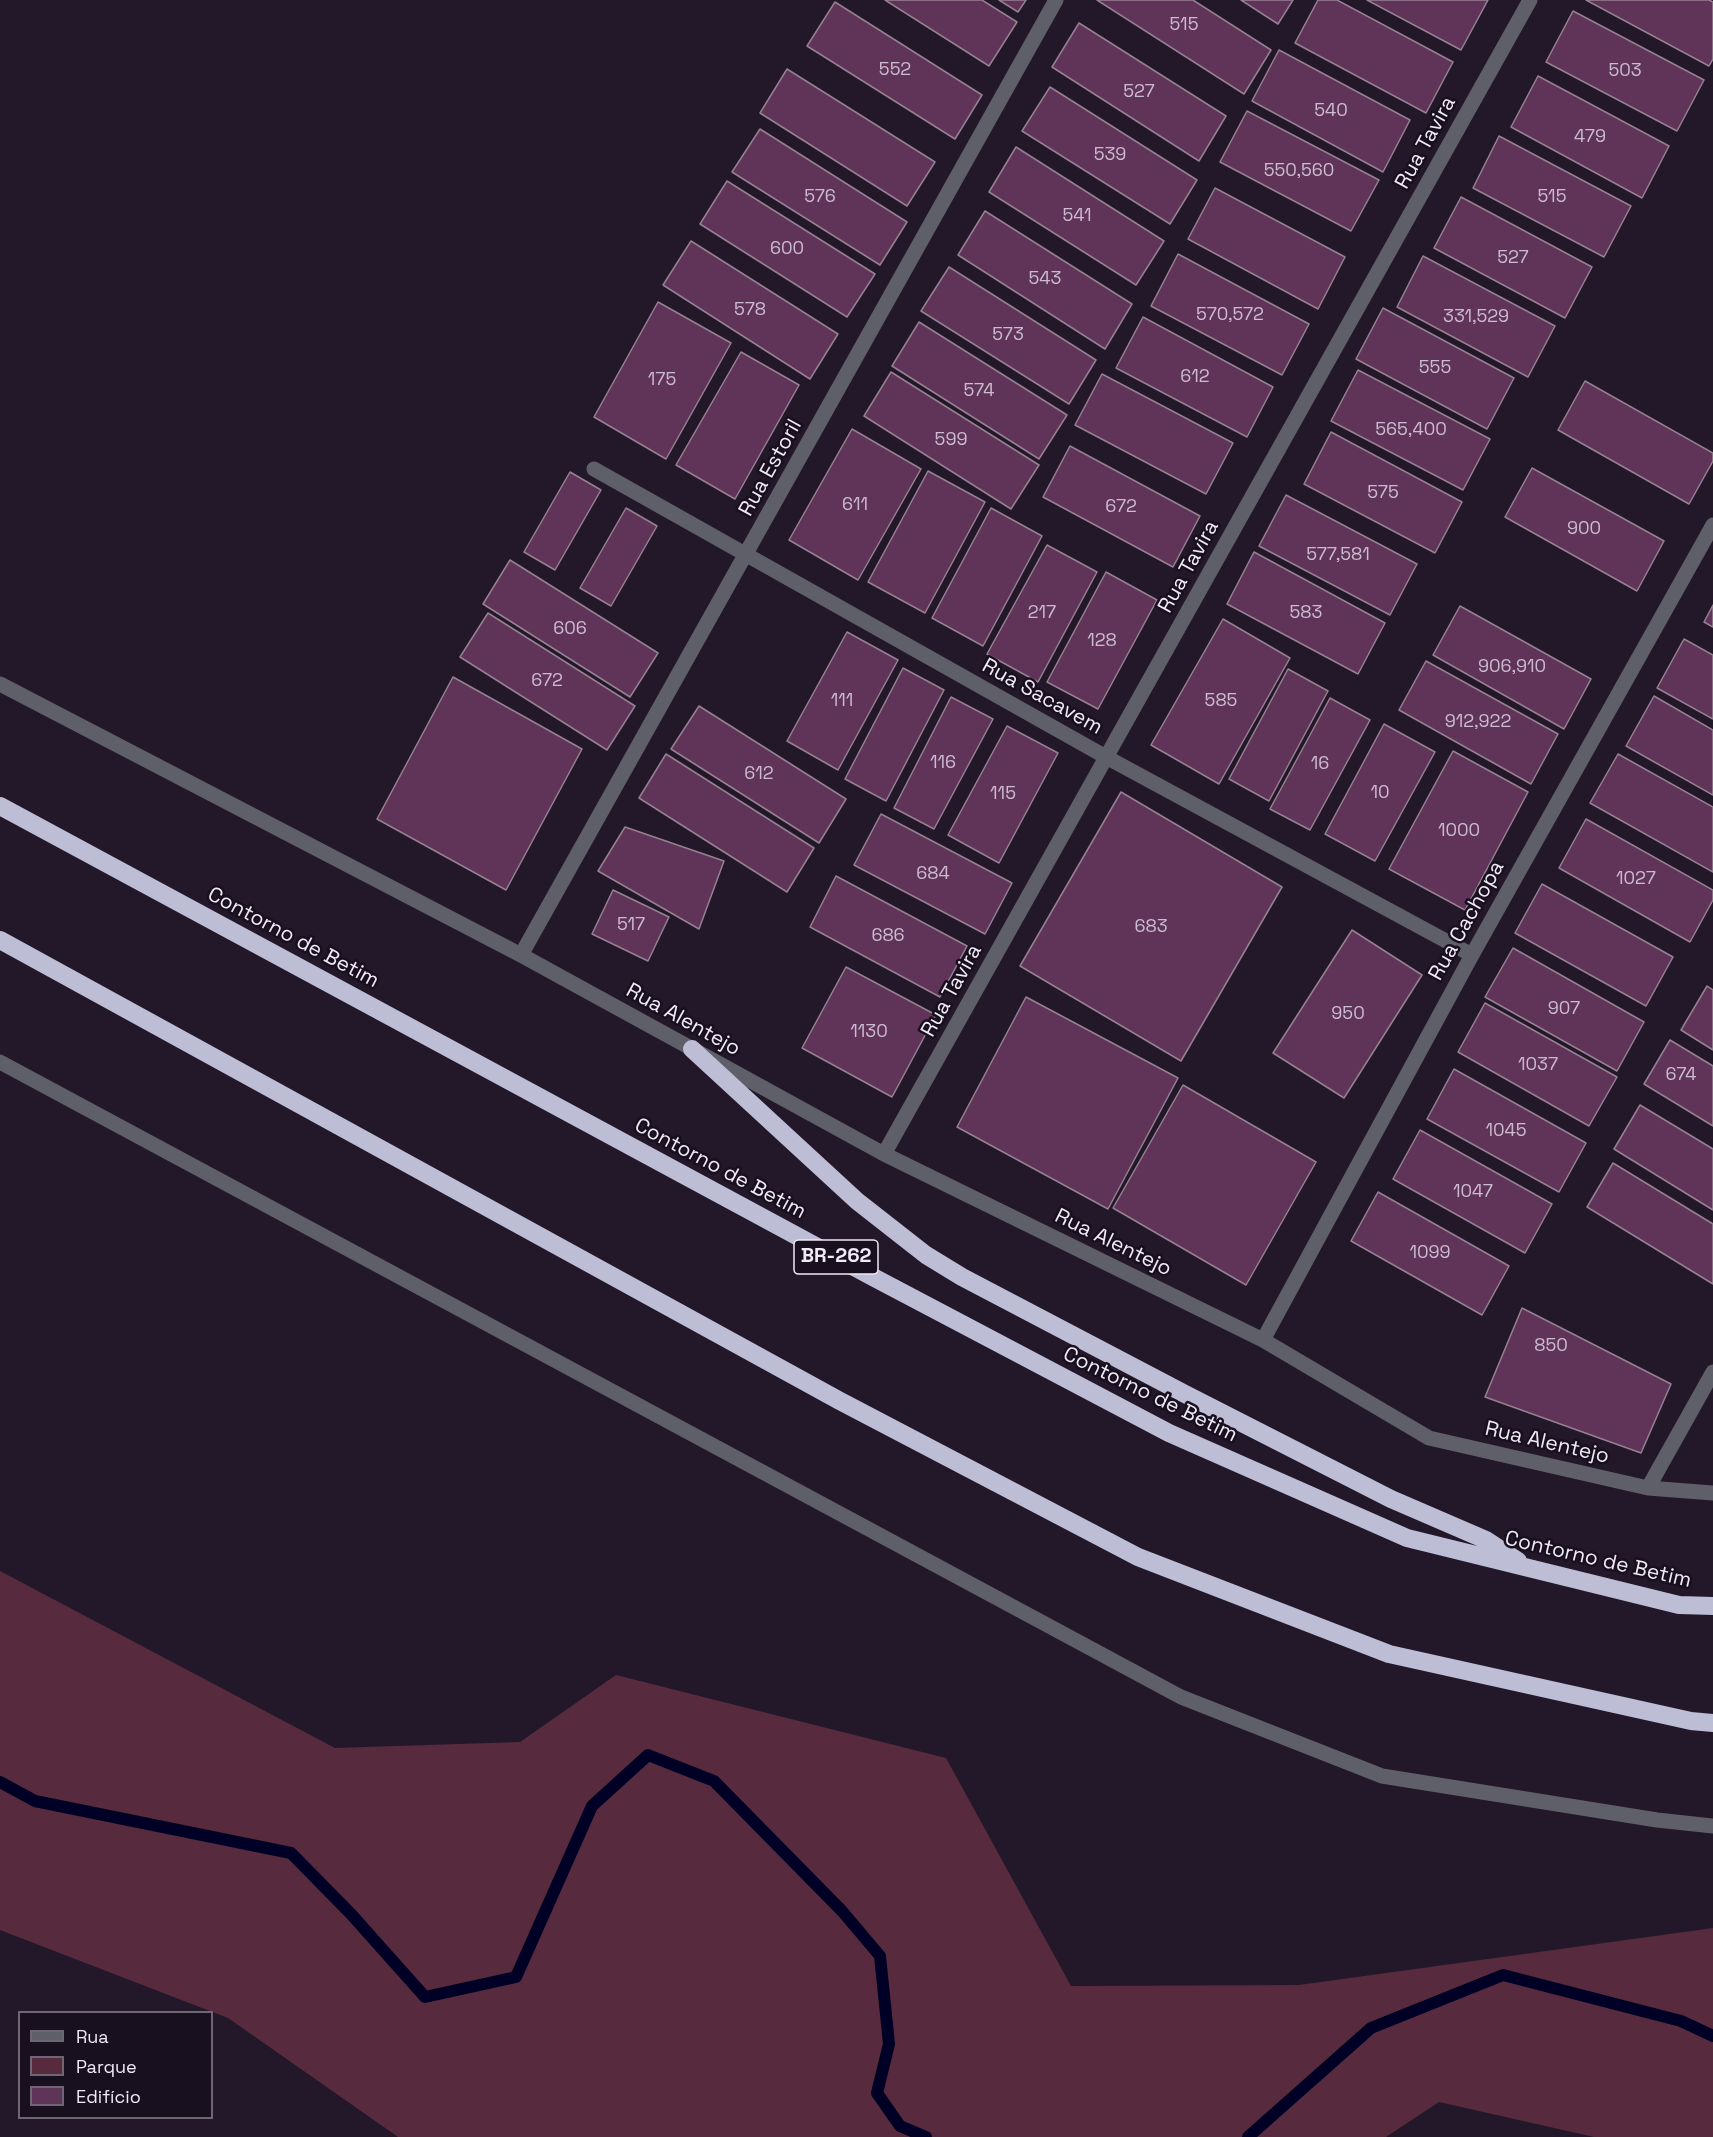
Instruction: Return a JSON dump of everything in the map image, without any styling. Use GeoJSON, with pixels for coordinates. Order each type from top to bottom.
{"type":"FeatureCollection","features":[{"type":"Feature","properties":{"kind":"highway","name":"Contorno de Betim"},"geometry":{"type":"LineString","coordinates":[[0,806],[860,1270],[1169,1433],[1407,1538],[1679,1605],[1713,1606]]}},
{"type":"Feature","properties":{"kind":"highway"},"geometry":{"type":"LineString","coordinates":[[0,940],[840,1401],[1138,1557],[1389,1654],[1691,1721],[1713,1723]]}},
{"type":"Feature","properties":{"kind":"highway","name":"BR-262"},"geometry":{"type":"LineString","coordinates":[[692,1049],[857,1201],[926,1255],[962,1277],[1330,1468],[1391,1499],[1486,1540],[1530,1568]]}},
{"type":"Feature","properties":{"kind":"street","name":"Rua Estoril"},"geometry":{"type":"LineString","coordinates":[[521,955],[1056,0]]}},
{"type":"Feature","properties":{"kind":"street","name":"Rua Tavira"},"geometry":{"type":"LineString","coordinates":[[884,1155],[1530,0]]}},
{"type":"Feature","properties":{"kind":"street","name":"Rua Sacavem"},"geometry":{"type":"LineString","coordinates":[[594,469],[1106,757],[1472,955]]}},
{"type":"Feature","properties":{"kind":"street","name":"Rua Cachopa"},"geometry":{"type":"LineString","coordinates":[[1263,1340],[1472,955],[1713,525]]}},
{"type":"Feature","properties":{"kind":"street","name":"Rua Alentejo"},"geometry":{"type":"LineString","coordinates":[[0,684],[521,955],[884,1155],[1263,1340],[1429,1438],[1648,1488],[1713,1493]]}},
{"type":"Feature","properties":{"kind":"street"},"geometry":{"type":"LineString","coordinates":[[0,1062],[1181,1697],[1382,1776],[1657,1820],[1713,1826]]}},
{"type":"Feature","properties":{"kind":"street"},"geometry":{"type":"LineString","coordinates":[[1648,1488],[1713,1372]]}},
{"type":"Feature","properties":{"kind":"green space"},"geometry":{"type":"Polygon","coordinates":[[[0,1571],[335,1748],[520,1742],[616,1675],[946,1758],[1071,1986],[1299,1985],[1713,1928],[1713,2137],[1594,2137],[1439,2102],[1386,2137],[398,2137],[228,2018],[0,1930],[0,1571]]]}},
{"type":"Feature","properties":{"kind":"building"},"geometry":{"type":"Polygon","coordinates":[[[885,0],[982,0],[1017,22],[989,66],[885,0]]]}},
{"type":"Feature","properties":{"kind":"building"},"geometry":{"type":"Polygon","coordinates":[[[999,0],[1026,0],[1018,12],[999,0]]]}},
{"type":"Feature","properties":{"kind":"building"},"geometry":{"type":"Polygon","coordinates":[[[1097,0],[1193,0],[1271,50],[1244,94],[1097,0]]]}},
{"type":"Feature","properties":{"kind":"building"},"geometry":{"type":"Polygon","coordinates":[[[1241,0],[1293,0],[1278,24],[1241,0]]]}},
{"type":"Feature","properties":{"kind":"building"},"geometry":{"type":"Polygon","coordinates":[[[1318,0],[1337,0],[1453,62],[1426,113],[1295,43],[1318,0]]]}},
{"type":"Feature","properties":{"kind":"building"},"geometry":{"type":"Polygon","coordinates":[[[1367,0],[1488,0],[1461,50],[1367,0]]]}},
{"type":"Feature","properties":{"kind":"building"},"geometry":{"type":"Polygon","coordinates":[[[1586,0],[1709,0],[1713,2],[1713,59],[1709,66],[1586,0]]]}},
{"type":"Feature","properties":{"kind":"building"},"geometry":{"type":"Polygon","coordinates":[[[835,2],[982,95],[955,139],[807,46],[835,2]]]}},
{"type":"Feature","properties":{"kind":"building"},"geometry":{"type":"Polygon","coordinates":[[[1573,11],[1704,80],[1677,131],[1546,62],[1573,11]]]}},
{"type":"Feature","properties":{"kind":"building"},"geometry":{"type":"Polygon","coordinates":[[[1079,23],[1226,116],[1199,161],[1052,67],[1079,23]]]}},
{"type":"Feature","properties":{"kind":"building"},"geometry":{"type":"Polygon","coordinates":[[[1279,50],[1410,120],[1383,172],[1252,101],[1279,50]]]}},
{"type":"Feature","properties":{"kind":"building"},"geometry":{"type":"Polygon","coordinates":[[[787,69],[935,162],[907,206],[760,113],[787,69]]]}},
{"type":"Feature","properties":{"kind":"building"},"geometry":{"type":"Polygon","coordinates":[[[1538,76],[1669,146],[1642,198],[1511,127],[1538,76]]]}},
{"type":"Feature","properties":{"kind":"building"},"geometry":{"type":"Polygon","coordinates":[[[1050,87],[1197,180],[1170,224],[1022,131],[1050,87]]]}},
{"type":"Feature","properties":{"kind":"building"},"geometry":{"type":"Polygon","coordinates":[[[1247,111],[1379,180],[1351,231],[1220,162],[1247,111]]]}},
{"type":"Feature","properties":{"kind":"building"},"geometry":{"type":"Polygon","coordinates":[[[760,129],[907,222],[880,265],[732,172],[760,129]]]}},
{"type":"Feature","properties":{"kind":"building"},"geometry":{"type":"Polygon","coordinates":[[[1499,136],[1631,206],[1604,257],[1473,188],[1499,136]]]}},
{"type":"Feature","properties":{"kind":"building"},"geometry":{"type":"Polygon","coordinates":[[[1016,147],[1164,241],[1136,285],[989,192],[1016,147]]]}},
{"type":"Feature","properties":{"kind":"building"},"geometry":{"type":"Polygon","coordinates":[[[727,181],[875,274],[847,317],[700,224],[727,181]]]}},
{"type":"Feature","properties":{"kind":"building"},"geometry":{"type":"Polygon","coordinates":[[[1215,188],[1345,257],[1318,309],[1188,239],[1215,188]]]}},
{"type":"Feature","properties":{"kind":"building"},"geometry":{"type":"Polygon","coordinates":[[[1461,197],[1592,267],[1565,318],[1434,248],[1461,197]]]}},
{"type":"Feature","properties":{"kind":"building"},"geometry":{"type":"Polygon","coordinates":[[[985,211],[1132,304],[1105,349],[958,255],[985,211]]]}},
{"type":"Feature","properties":{"kind":"building"},"geometry":{"type":"Polygon","coordinates":[[[691,241],[838,334],[810,379],[663,285],[691,241]]]}},
{"type":"Feature","properties":{"kind":"building"},"geometry":{"type":"Polygon","coordinates":[[[1178,254],[1309,324],[1282,375],[1151,306],[1178,254]]]}},
{"type":"Feature","properties":{"kind":"building"},"geometry":{"type":"Polygon","coordinates":[[[1423,256],[1555,326],[1528,377],[1397,307],[1423,256]]]}},
{"type":"Feature","properties":{"kind":"building"},"geometry":{"type":"Polygon","coordinates":[[[949,267],[1096,360],[1069,404],[921,311],[949,267]]]}},
{"type":"Feature","properties":{"kind":"building"},"geometry":{"type":"Polygon","coordinates":[[[658,302],[731,343],[666,459],[594,417],[658,302]]]}},
{"type":"Feature","properties":{"kind":"building"},"geometry":{"type":"Polygon","coordinates":[[[1383,308],[1514,378],[1487,429],[1356,359],[1383,308]]]}},
{"type":"Feature","properties":{"kind":"building"},"geometry":{"type":"Polygon","coordinates":[[[1143,317],[1273,387],[1247,437],[1116,368],[1143,317]]]}},
{"type":"Feature","properties":{"kind":"building"},"geometry":{"type":"Polygon","coordinates":[[[919,322],[1067,415],[1039,459],[892,366],[919,322]]]}},
{"type":"Feature","properties":{"kind":"building"},"geometry":{"type":"Polygon","coordinates":[[[741,352],[799,385],[735,499],[676,465],[741,352]]]}},
{"type":"Feature","properties":{"kind":"building"},"geometry":{"type":"Polygon","coordinates":[[[1358,370],[1490,439],[1463,490],[1331,421],[1358,370]]]}},
{"type":"Feature","properties":{"kind":"building"},"geometry":{"type":"Polygon","coordinates":[[[891,372],[1039,465],[1011,509],[864,416],[891,372]]]}},
{"type":"Feature","properties":{"kind":"building"},"geometry":{"type":"Polygon","coordinates":[[[1102,374],[1233,443],[1206,494],[1075,425],[1102,374]]]}},
{"type":"Feature","properties":{"kind":"building"},"geometry":{"type":"Polygon","coordinates":[[[1585,381],[1713,453],[1713,461],[1689,504],[1558,430],[1585,381]]]}},
{"type":"Feature","properties":{"kind":"building"},"geometry":{"type":"Polygon","coordinates":[[[852,429],[921,469],[858,580],[789,540],[852,429]]]}},
{"type":"Feature","properties":{"kind":"building"},"geometry":{"type":"Polygon","coordinates":[[[1331,432],[1462,502],[1435,553],[1304,484],[1331,432]]]}},
{"type":"Feature","properties":{"kind":"building"},"geometry":{"type":"Polygon","coordinates":[[[1070,446],[1200,516],[1173,567],[1043,497],[1070,446]]]}},
{"type":"Feature","properties":{"kind":"building"},"geometry":{"type":"Polygon","coordinates":[[[1532,468],[1664,541],[1637,591],[1505,517],[1532,468]]]}},
{"type":"Feature","properties":{"kind":"building"},"geometry":{"type":"Polygon","coordinates":[[[928,471],[985,502],[925,613],[868,582],[928,471]]]}},
{"type":"Feature","properties":{"kind":"building"},"geometry":{"type":"Polygon","coordinates":[[[570,472],[601,490],[555,570],[524,552],[570,472]]]}},
{"type":"Feature","properties":{"kind":"building"},"geometry":{"type":"Polygon","coordinates":[[[1286,495],[1417,564],[1390,615],[1259,546],[1286,495]]]}},
{"type":"Feature","properties":{"kind":"building"},"geometry":{"type":"Polygon","coordinates":[[[626,508],[657,526],[611,606],[580,588],[626,508]]]}},
{"type":"Feature","properties":{"kind":"building"},"geometry":{"type":"Polygon","coordinates":[[[991,508],[1042,536],[983,646],[932,618],[991,508]]]}},
{"type":"Feature","properties":{"kind":"building"},"geometry":{"type":"Polygon","coordinates":[[[1047,545],[1097,572],[1038,682],[987,654],[1047,545]]]}},
{"type":"Feature","properties":{"kind":"building"},"geometry":{"type":"Polygon","coordinates":[[[1254,552],[1385,623],[1358,674],[1227,604],[1254,552]]]}},
{"type":"Feature","properties":{"kind":"building"},"geometry":{"type":"Polygon","coordinates":[[[510,560],[658,653],[630,697],[483,604],[510,560]]]}},
{"type":"Feature","properties":{"kind":"building"},"geometry":{"type":"Polygon","coordinates":[[[1106,572],[1157,600],[1098,709],[1047,682],[1106,572]]]}},
{"type":"Feature","properties":{"kind":"building"},"geometry":{"type":"Polygon","coordinates":[[[1713,605],[1713,627],[1704,622],[1713,605]]]}},
{"type":"Feature","properties":{"kind":"building"},"geometry":{"type":"Polygon","coordinates":[[[1460,606],[1591,679],[1564,729],[1433,655],[1460,606]]]}},
{"type":"Feature","properties":{"kind":"building"},"geometry":{"type":"Polygon","coordinates":[[[488,613],[635,706],[607,750],[460,657],[488,613]]]}},
{"type":"Feature","properties":{"kind":"building"},"geometry":{"type":"Polygon","coordinates":[[[1223,619],[1290,658],[1219,784],[1151,745],[1223,619]]]}},
{"type":"Feature","properties":{"kind":"building"},"geometry":{"type":"Polygon","coordinates":[[[847,632],[898,660],[838,770],[787,741],[847,632]]]}},
{"type":"Feature","properties":{"kind":"building"},"geometry":{"type":"Polygon","coordinates":[[[1684,639],[1713,655],[1713,719],[1657,688],[1684,639]]]}},
{"type":"Feature","properties":{"kind":"building"},"geometry":{"type":"Polygon","coordinates":[[[1426,661],[1558,734],[1531,784],[1399,710],[1426,661]]]}},
{"type":"Feature","properties":{"kind":"building"},"geometry":{"type":"Polygon","coordinates":[[[903,668],[944,690],[886,801],[845,779],[903,668]]]}},
{"type":"Feature","properties":{"kind":"building"},"geometry":{"type":"Polygon","coordinates":[[[1288,669],[1328,691],[1269,801],[1229,779],[1288,669]]]}},
{"type":"Feature","properties":{"kind":"building"},"geometry":{"type":"Polygon","coordinates":[[[453,677],[582,749],[506,890],[377,819],[453,677]]]}},
{"type":"Feature","properties":{"kind":"building"},"geometry":{"type":"Polygon","coordinates":[[[1654,696],[1713,730],[1713,795],[1626,746],[1654,696]]]}},
{"type":"Feature","properties":{"kind":"building"},"geometry":{"type":"Polygon","coordinates":[[[951,697],[993,719],[934,829],[894,808],[951,697]]]}},
{"type":"Feature","properties":{"kind":"building"},"geometry":{"type":"Polygon","coordinates":[[[1330,698],[1370,720],[1310,830],[1270,809],[1330,698]]]}},
{"type":"Feature","properties":{"kind":"building"},"geometry":{"type":"Polygon","coordinates":[[[699,706],[846,799],[819,843],[671,749],[699,706]]]}},
{"type":"Feature","properties":{"kind":"building"},"geometry":{"type":"Polygon","coordinates":[[[1384,724],[1435,752],[1375,861],[1325,834],[1384,724]]]}},
{"type":"Feature","properties":{"kind":"building"},"geometry":{"type":"Polygon","coordinates":[[[1007,726],[1058,753],[999,863],[948,835],[1007,726]]]}},
{"type":"Feature","properties":{"kind":"building"},"geometry":{"type":"Polygon","coordinates":[[[1453,751],[1528,792],[1465,910],[1389,869],[1453,751]]]}},
{"type":"Feature","properties":{"kind":"building"},"geometry":{"type":"Polygon","coordinates":[[[666,754],[814,848],[787,892],[639,798],[666,754]]]}},
{"type":"Feature","properties":{"kind":"building"},"geometry":{"type":"Polygon","coordinates":[[[1618,754],[1713,807],[1713,872],[1590,803],[1618,754]]]}},
{"type":"Feature","properties":{"kind":"building"},"geometry":{"type":"Polygon","coordinates":[[[1121,792],[1282,887],[1181,1061],[1020,966],[1121,792]]]}},
{"type":"Feature","properties":{"kind":"building"},"geometry":{"type":"Polygon","coordinates":[[[881,814],[1012,883],[985,934],[854,865],[881,814]]]}},
{"type":"Feature","properties":{"kind":"building"},"geometry":{"type":"Polygon","coordinates":[[[1586,819],[1713,890],[1713,900],[1690,942],[1559,868],[1586,819]]]}},
{"type":"Feature","properties":{"kind":"building"},"geometry":{"type":"Polygon","coordinates":[[[625,827],[724,861],[699,929],[598,871],[625,827]]]}},
{"type":"Feature","properties":{"kind":"building"},"geometry":{"type":"Polygon","coordinates":[[[836,876],[967,946],[940,997],[810,927],[836,876]]]}},
{"type":"Feature","properties":{"kind":"building"},"geometry":{"type":"Polygon","coordinates":[[[1542,884],[1673,957],[1646,1006],[1515,933],[1542,884]]]}},
{"type":"Feature","properties":{"kind":"building"},"geometry":{"type":"Polygon","coordinates":[[[613,890],[669,917],[648,961],[592,934],[613,890]]]}},
{"type":"Feature","properties":{"kind":"building"},"geometry":{"type":"Polygon","coordinates":[[[1352,930],[1422,975],[1344,1098],[1273,1053],[1352,930]]]}},
{"type":"Feature","properties":{"kind":"building"},"geometry":{"type":"Polygon","coordinates":[[[1513,948],[1644,1022],[1617,1071],[1485,997],[1513,948]]]}},
{"type":"Feature","properties":{"kind":"building"},"geometry":{"type":"Polygon","coordinates":[[[846,967],[936,1015],[892,1097],[802,1048],[846,967]]]}},
{"type":"Feature","properties":{"kind":"building"},"geometry":{"type":"Polygon","coordinates":[[[1707,986],[1713,990],[1713,1050],[1681,1030],[1707,986]]]}},
{"type":"Feature","properties":{"kind":"building"},"geometry":{"type":"Polygon","coordinates":[[[1026,997],[1178,1078],[1108,1209],[957,1127],[1026,997]]]}},
{"type":"Feature","properties":{"kind":"building"},"geometry":{"type":"Polygon","coordinates":[[[1485,1003],[1617,1077],[1589,1126],[1458,1052],[1485,1003]]]}},
{"type":"Feature","properties":{"kind":"building"},"geometry":{"type":"Polygon","coordinates":[[[1670,1040],[1713,1066],[1713,1126],[1644,1084],[1670,1040]]]}},
{"type":"Feature","properties":{"kind":"building"},"geometry":{"type":"Polygon","coordinates":[[[1454,1069],[1586,1143],[1559,1192],[1427,1119],[1454,1069]]]}},
{"type":"Feature","properties":{"kind":"building"},"geometry":{"type":"Polygon","coordinates":[[[1183,1085],[1316,1162],[1246,1285],[1113,1208],[1183,1085]]]}},
{"type":"Feature","properties":{"kind":"building"},"geometry":{"type":"Polygon","coordinates":[[[1640,1105],[1713,1149],[1713,1210],[1614,1149],[1640,1105]]]}},
{"type":"Feature","properties":{"kind":"building"},"geometry":{"type":"Polygon","coordinates":[[[1420,1130],[1552,1204],[1525,1253],[1393,1179],[1420,1130]]]}},
{"type":"Feature","properties":{"kind":"building"},"geometry":{"type":"Polygon","coordinates":[[[1613,1163],[1713,1224],[1713,1284],[1587,1207],[1613,1163]]]}},
{"type":"Feature","properties":{"kind":"building"},"geometry":{"type":"Polygon","coordinates":[[[1378,1192],[1509,1266],[1482,1315],[1351,1241],[1378,1192]]]}},
{"type":"Feature","properties":{"kind":"building"},"geometry":{"type":"Polygon","coordinates":[[[1522,1308],[1671,1384],[1641,1453],[1485,1397],[1522,1308]]]}},
{"type":"Feature","properties":{"kind":"waterway"},"geometry":{"type":"LineString","coordinates":[[0,1782],[35,1801],[291,1853],[351,1914],[425,1997],[516,1977],[592,1806],[648,1755],[714,1781],[842,1911],[880,1956],[889,2044],[877,2093],[900,2126],[926,2137]]}},
{"type":"Feature","properties":{"kind":"waterway"},"geometry":{"type":"LineString","coordinates":[[1248,2137],[1371,2028],[1503,1975],[1681,2021],[1713,2036]]}}]}
